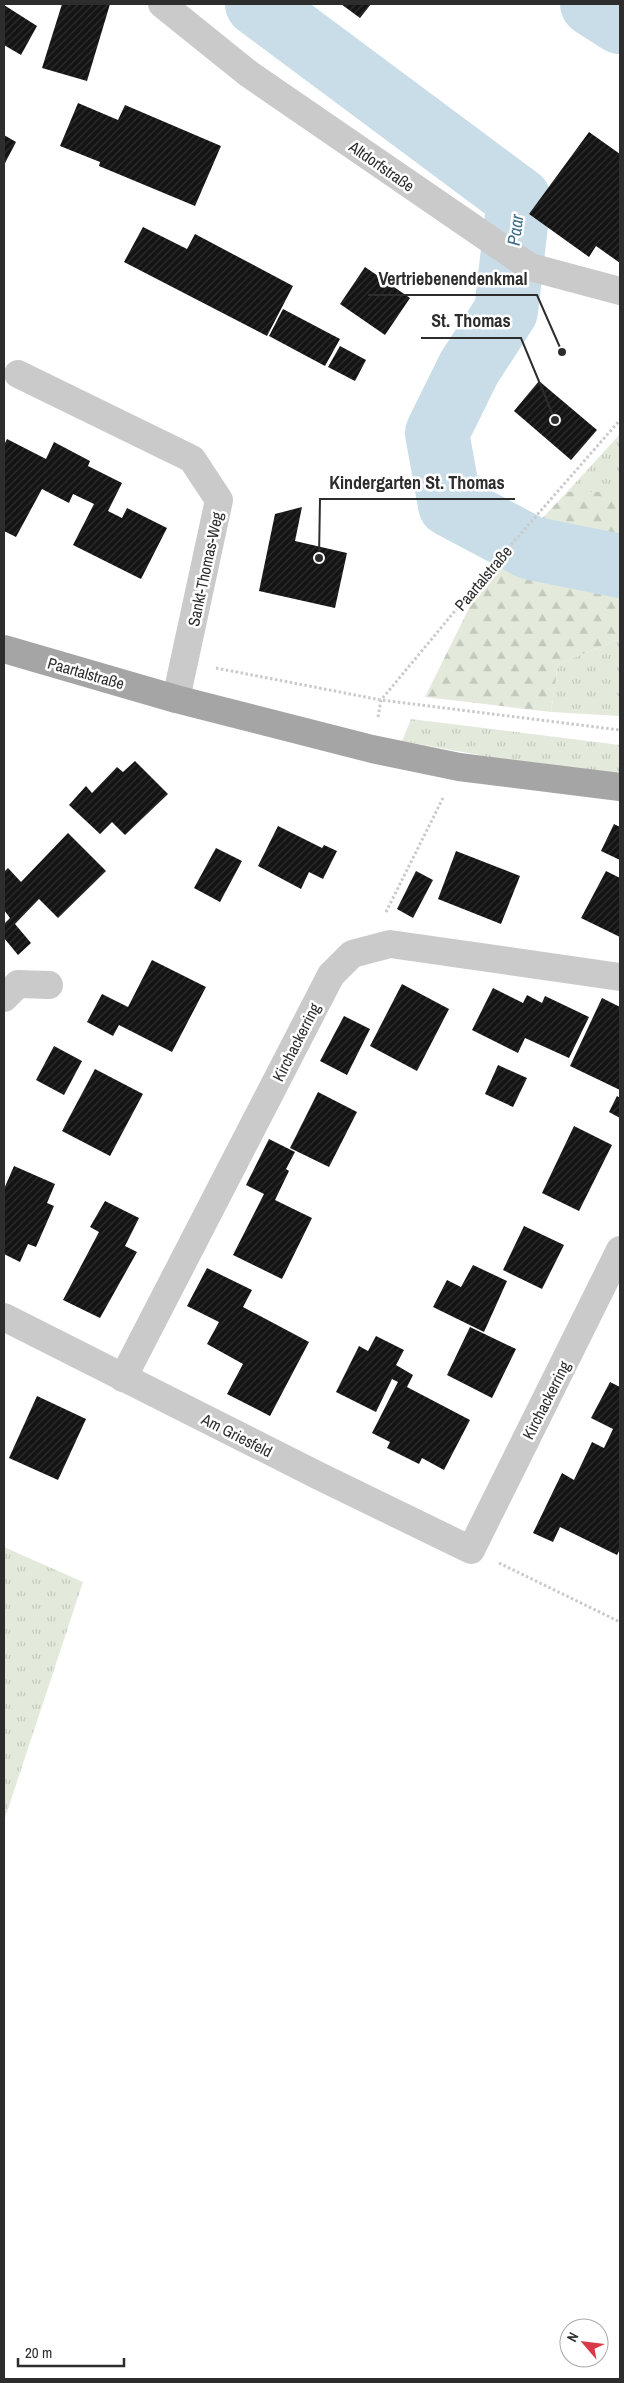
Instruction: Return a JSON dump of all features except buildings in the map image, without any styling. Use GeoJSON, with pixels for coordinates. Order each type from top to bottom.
{"type":"FeatureCollection","features":[{"type":"Feature","properties":{"kind":"main road","name":"Paartalstraße"},"geometry":{"type":"LineString","coordinates":[[4,648],[176,699],[372,749],[459,767],[620,787]]}},
{"type":"Feature","properties":{"kind":"street","name":"Altdorfstraße"},"geometry":{"type":"LineString","coordinates":[[162,4],[249,74],[530,267],[620,291]]}},
{"type":"Feature","properties":{"kind":"street","name":"Sankt-Thomas-Weg"},"geometry":{"type":"LineString","coordinates":[[18,374],[192,460],[220,500],[176,699]]}},
{"type":"Feature","properties":{"kind":"street","name":"Kirchackerring"},"geometry":{"type":"LineString","coordinates":[[123,1378],[331,975],[352,954],[390,944],[620,977]]}},
{"type":"Feature","properties":{"kind":"street"},"geometry":{"type":"LineString","coordinates":[[4,998],[18,984],[50,985]]}},
{"type":"Feature","properties":{"kind":"street","name":"Kirchackerring"},"geometry":{"type":"LineString","coordinates":[[471,1550],[620,1250]]}},
{"type":"Feature","properties":{"kind":"street","name":"Am Griesfeld"},"geometry":{"type":"LineString","coordinates":[[4,1317],[471,1550]]}},
{"type":"Feature","properties":{"kind":"path","name":"Paartalstraße"},"geometry":{"type":"LineString","coordinates":[[372,749],[381,700],[489,570],[620,420]]}},
{"type":"Feature","properties":{"kind":"path"},"geometry":{"type":"LineString","coordinates":[[184,662],[381,700],[620,730]]}},
{"type":"Feature","properties":{"kind":"path"},"geometry":{"type":"LineString","coordinates":[[367,950],[446,792]]}},
{"type":"Feature","properties":{"kind":"path"},"geometry":{"type":"LineString","coordinates":[[471,1550],[620,1622]]}},
{"type":"Feature","properties":{"kind":"green space"},"geometry":{"type":"Polygon","coordinates":[[[620,434],[620,492],[567,492],[620,434]]]}},
{"type":"Feature","properties":{"kind":"green space"},"geometry":{"type":"Polygon","coordinates":[[[567,492],[620,492],[620,639],[558,664],[551,712],[425,697],[482,582],[567,492]]]}},
{"type":"Feature","properties":{"kind":"green space"},"geometry":{"type":"Polygon","coordinates":[[[620,639],[620,716],[551,712],[558,664],[620,639]]]}},
{"type":"Feature","properties":{"kind":"green space"},"geometry":{"type":"Polygon","coordinates":[[[411,719],[620,745],[620,776],[541,766],[402,741],[411,719]]]}},
{"type":"Feature","properties":{"kind":"green space"},"geometry":{"type":"Polygon","coordinates":[[[4,1547],[83,1582],[4,1821],[4,1547]]]}},
{"type":"Feature","properties":{"kind":"waterway","name":"Paar"},"geometry":{"type":"LineString","coordinates":[[257,4],[519,199],[506,311],[469,368],[437,433],[450,505],[531,548],[620,566]]}},
{"type":"Feature","properties":{"kind":"waterway","name":"Paar"},"geometry":{"type":"LineString","coordinates":[[592,4],[620,22]]}},
{"type":"Feature","properties":{"kind":"place","name":"Vertriebenendenkmal"},"geometry":{"type":"Point","coordinates":[562,352]}},
{"type":"Feature","properties":{"kind":"place","name":"St. Thomas"},"geometry":{"type":"Point","coordinates":[555,420]}},
{"type":"Feature","properties":{"kind":"place","name":"Kindergarten St. Thomas"},"geometry":{"type":"Point","coordinates":[319,558]}}]}
